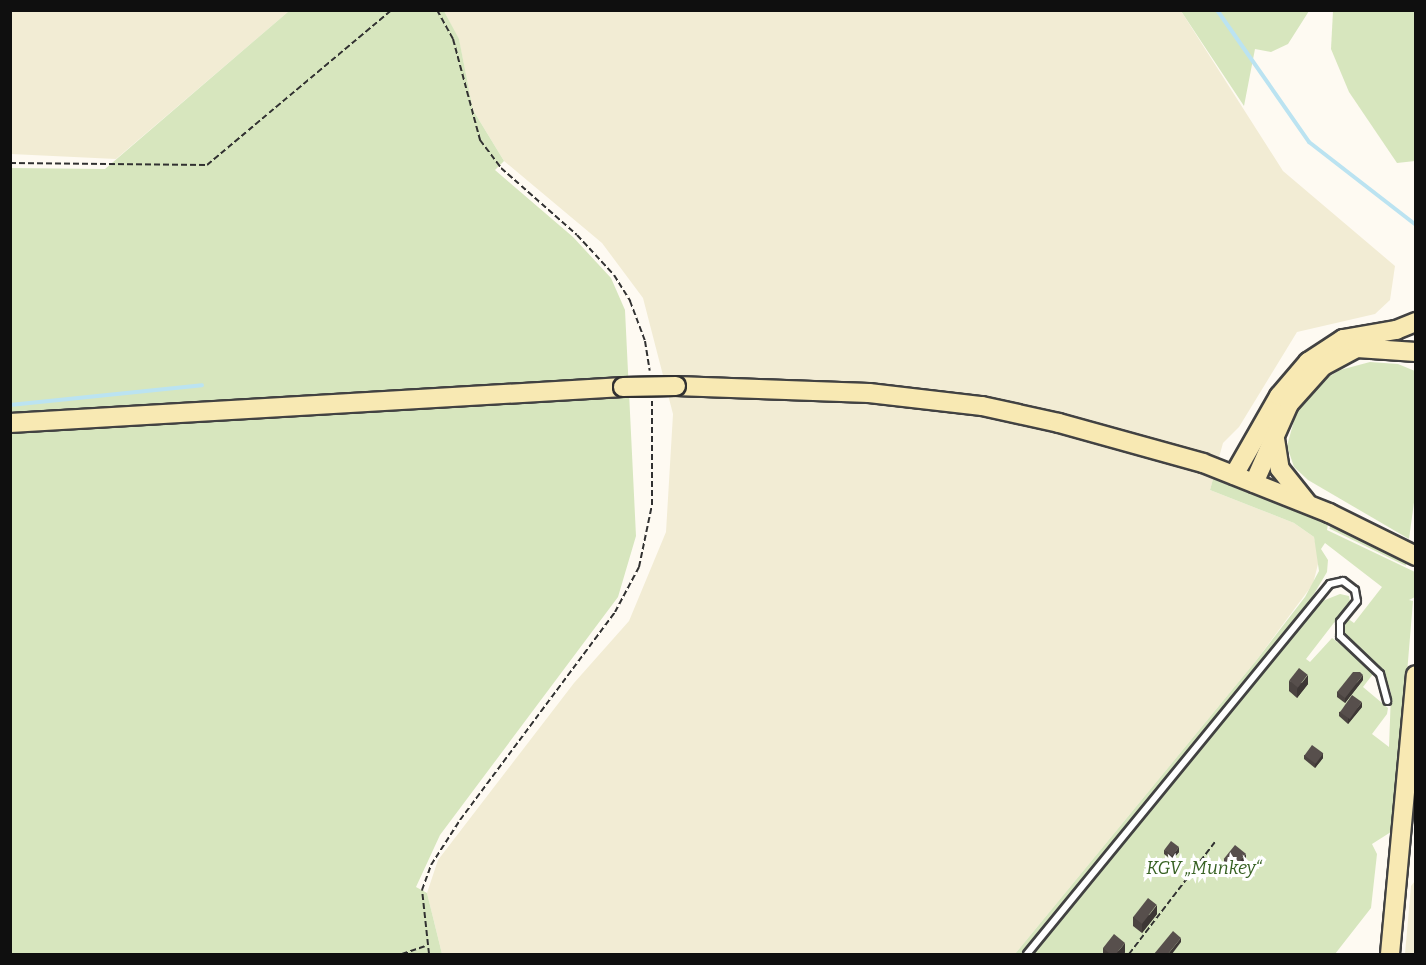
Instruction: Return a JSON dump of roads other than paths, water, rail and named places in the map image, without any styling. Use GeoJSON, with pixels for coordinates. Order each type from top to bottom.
{"type":"FeatureCollection","features":[{"type":"Feature","properties":{"kind":"main road"},"geometry":{"type":"LineString","coordinates":[[1234,475],[1279,396],[1308,362],[1343,339],[1396,330],[1416,322]]}},
{"type":"Feature","properties":{"kind":"main road"},"geometry":{"type":"LineString","coordinates":[[1396,330],[1416,334]]}},
{"type":"Feature","properties":{"kind":"main road"},"geometry":{"type":"LineString","coordinates":[[1254,483],[1276,429],[1302,387],[1341,354],[1357,348],[1382,346],[1416,352]]}},
{"type":"Feature","properties":{"kind":"main road"},"geometry":{"type":"LineString","coordinates":[[10,423],[623,387],[806,388],[982,406],[1127,440],[1234,475],[1308,504],[1416,556]]}},
{"type":"Feature","properties":{"kind":"main road"},"geometry":{"type":"LineString","coordinates":[[1276,429],[1275,458],[1308,504]]}},
{"type":"Feature","properties":{"kind":"main road"},"geometry":{"type":"LineString","coordinates":[[1390,954],[1416,675]]}},
{"type":"Feature","properties":{"kind":"lane"},"geometry":{"type":"LineString","coordinates":[[1027,954],[1330,584],[1343,581],[1355,590],[1357,601],[1340,622],[1340,636],[1380,674],[1387,700]]}},
{"type":"Feature","properties":{"kind":"waterway"},"geometry":{"type":"LineString","coordinates":[[1217,10],[1309,142],[1416,225]]}},
{"type":"Feature","properties":{"kind":"waterway"},"geometry":{"type":"LineString","coordinates":[[10,405],[202,385]]}},
{"type":"Feature","properties":{"kind":"park label","name":"KGV „Munkey“"},"geometry":{"type":"Point","coordinates":[1204,868]}}]}
